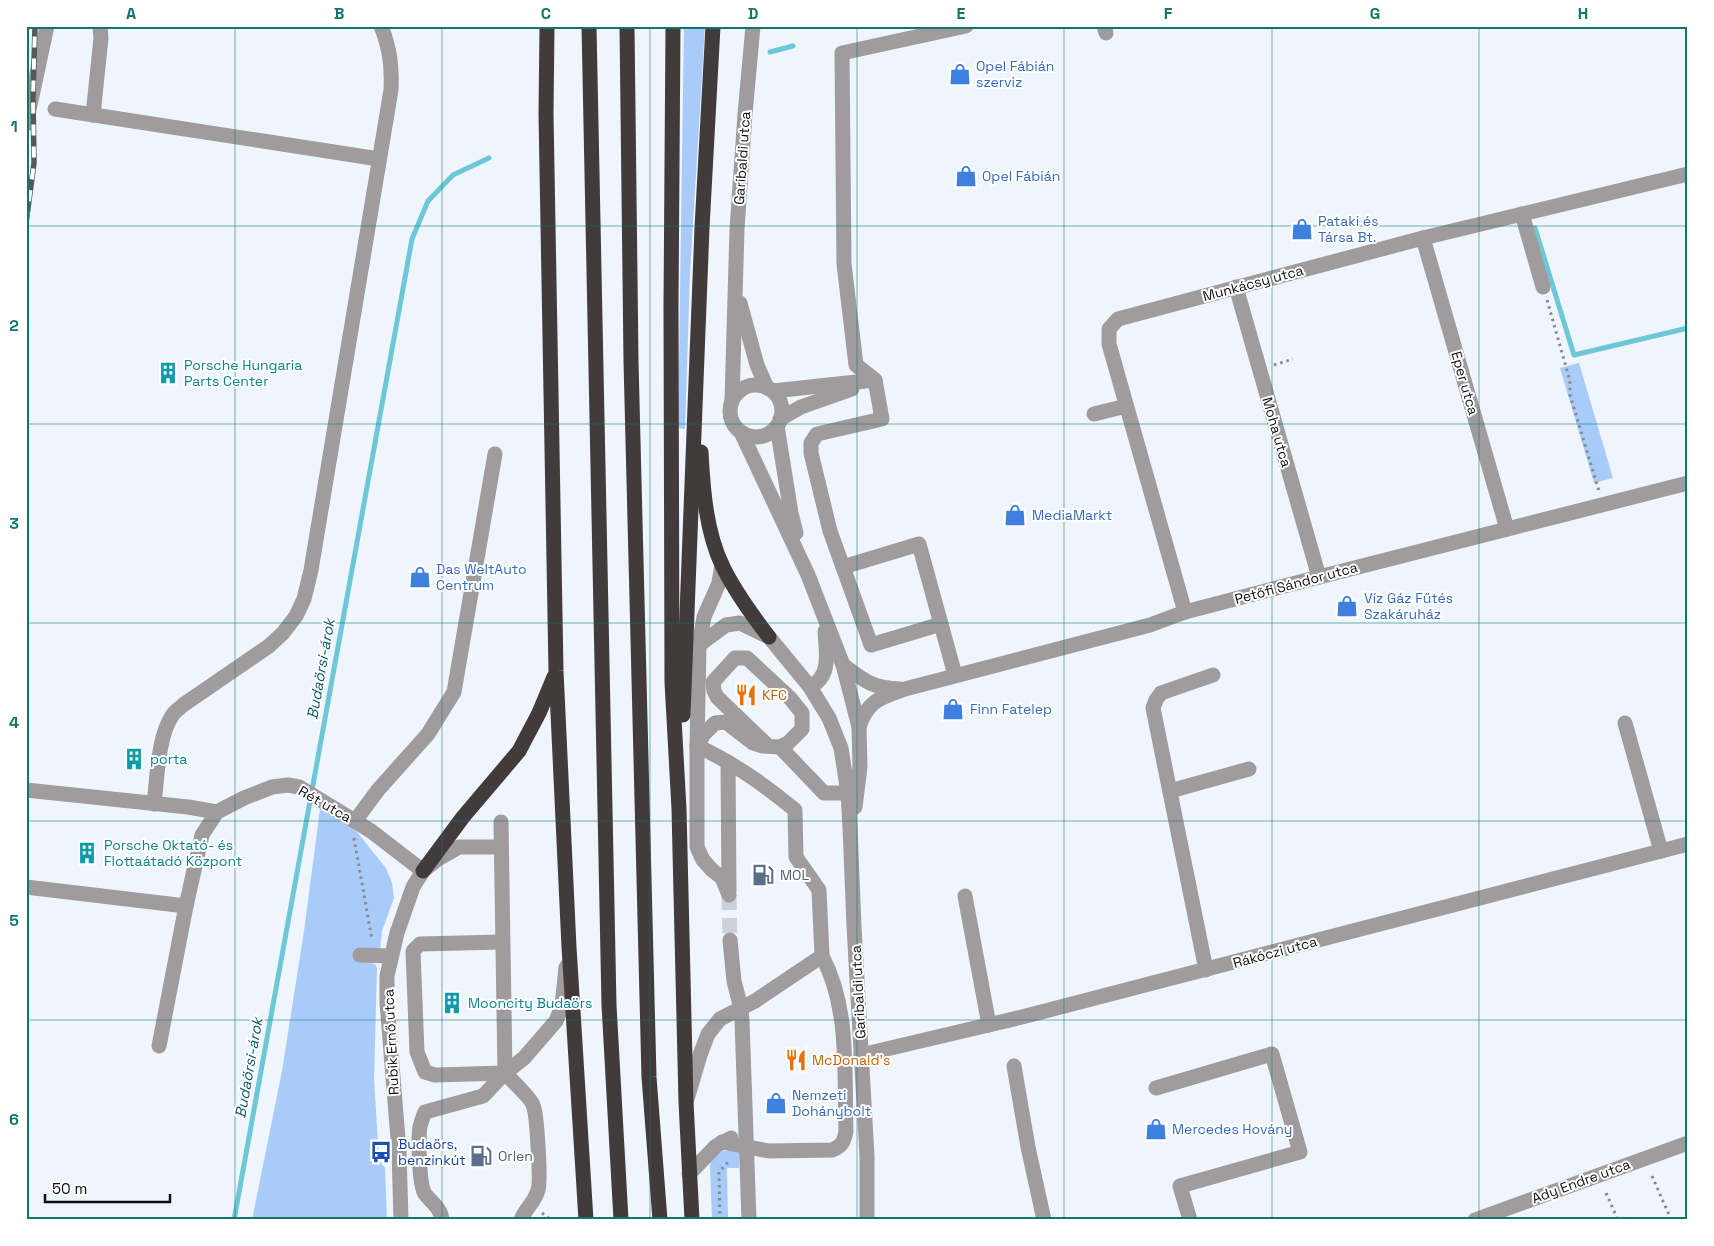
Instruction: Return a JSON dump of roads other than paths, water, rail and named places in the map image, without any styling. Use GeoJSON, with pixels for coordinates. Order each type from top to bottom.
{"type":"FeatureCollection","features":[{"type":"Feature","properties":{"kind":"highway"},"geometry":{"type":"LineString","coordinates":[[537,26],[546,114]]}},
{"type":"Feature","properties":{"kind":"highway"},"geometry":{"type":"LineString","coordinates":[[547,26],[546,114],[556,671],[569,947],[586,1220]]}},
{"type":"Feature","properties":{"kind":"highway"},"geometry":{"type":"LineString","coordinates":[[589,26],[609,1005],[621,1220]]}},
{"type":"Feature","properties":{"kind":"highway"},"geometry":{"type":"LineString","coordinates":[[627,26],[630,361],[649,1067],[660,1220]]}},
{"type":"Feature","properties":{"kind":"highway"},"geometry":{"type":"LineString","coordinates":[[672,26],[672,682],[679,809],[686,1102],[692,1220]]}},
{"type":"Feature","properties":{"kind":"highway"},"geometry":{"type":"LineString","coordinates":[[679,809],[689,519],[712,26]]}},
{"type":"Feature","properties":{"kind":"highway"},"geometry":{"type":"LineString","coordinates":[[712,58],[718,26]]}},
{"type":"Feature","properties":{"kind":"highway"},"geometry":{"type":"LineString","coordinates":[[696,391],[704,498],[712,534],[722,564],[753,615],[769,637]]}},
{"type":"Feature","properties":{"kind":"highway"},"geometry":{"type":"LineString","coordinates":[[423,871],[463,817],[519,751],[540,714],[556,671]]}},
{"type":"Feature","properties":{"kind":"street"},"geometry":{"type":"LineString","coordinates":[[26,124],[47,26]]}},
{"type":"Feature","properties":{"kind":"street"},"geometry":{"type":"LineString","coordinates":[[94,115],[101,38],[100,26]]}},
{"type":"Feature","properties":{"kind":"street"},"geometry":{"type":"LineString","coordinates":[[154,804],[162,743],[165,730],[172,716],[183,705],[269,646],[283,633],[296,616],[304,599],[311,570],[391,90],[392,66],[387,41],[381,26]]}},
{"type":"Feature","properties":{"kind":"street","name":"Garibaldi utca"},"geometry":{"type":"LineString","coordinates":[[732,402],[737,229],[753,26]]}},
{"type":"Feature","properties":{"kind":"street"},"geometry":{"type":"LineString","coordinates":[[941,624],[871,645],[830,531],[811,453],[811,443],[816,434],[882,419],[875,380],[856,365],[844,264],[842,53],[966,26]]}},
{"type":"Feature","properties":{"kind":"street"},"geometry":{"type":"LineString","coordinates":[[55,109],[379,159]]}},
{"type":"Feature","properties":{"kind":"street","name":"Munkácsy utca"},"geometry":{"type":"LineString","coordinates":[[1185,612],[1109,344],[1109,329],[1118,319],[1424,238],[1688,174]]}},
{"type":"Feature","properties":{"kind":"street"},"geometry":{"type":"LineString","coordinates":[[1522,214],[1543,287]]}},
{"type":"Feature","properties":{"kind":"street","name":"Eper utca"},"geometry":{"type":"LineString","coordinates":[[1424,238],[1507,529]]}},
{"type":"Feature","properties":{"kind":"street","name":"Moha utca"},"geometry":{"type":"LineString","coordinates":[[1236,287],[1319,576]]}},
{"type":"Feature","properties":{"kind":"street","name":"Garibaldi utca"},"geometry":{"type":"LineString","coordinates":[[736,289],[757,365],[770,389]]}},
{"type":"Feature","properties":{"kind":"street"},"geometry":{"type":"LineString","coordinates":[[875,380],[802,407],[779,422],[772,431],[760,436],[753,437],[741,432],[732,422],[730,408],[732,402],[738,392],[746,387],[757,385],[770,389],[875,380]]}},
{"type":"Feature","properties":{"kind":"street"},"geometry":{"type":"LineString","coordinates":[[770,389],[780,401],[779,422]]}},
{"type":"Feature","properties":{"kind":"street"},"geometry":{"type":"LineString","coordinates":[[1094,414],[1126,406]]}},
{"type":"Feature","properties":{"kind":"street","name":"Garibaldi utca"},"geometry":{"type":"LineString","coordinates":[[779,422],[791,512],[808,575]]}},
{"type":"Feature","properties":{"kind":"street","name":"Garibaldi utca"},"geometry":{"type":"LineString","coordinates":[[741,432],[808,575],[843,665],[858,727],[860,768],[858,798],[850,827]]}},
{"type":"Feature","properties":{"kind":"street"},"geometry":{"type":"LineString","coordinates":[[355,822],[378,790],[428,734],[454,692],[495,454]]}},
{"type":"Feature","properties":{"kind":"street","name":"Petőfi Sándor utca"},"geometry":{"type":"LineString","coordinates":[[858,727],[864,712],[872,703],[905,689],[1150,625],[1185,612],[1319,576],[1688,483]]}},
{"type":"Feature","properties":{"kind":"street"},"geometry":{"type":"LineString","coordinates":[[843,568],[919,544],[956,676]]}},
{"type":"Feature","properties":{"kind":"street"},"geometry":{"type":"LineString","coordinates":[[722,564],[719,583],[704,617],[699,645],[696,746],[697,847],[703,860],[722,878],[729,895],[728,762]]}},
{"type":"Feature","properties":{"kind":"street","name":"Garibaldi utca"},"geometry":{"type":"LineString","coordinates":[[810,687],[823,676],[826,666],[824,617]]}},
{"type":"Feature","properties":{"kind":"street"},"geometry":{"type":"LineString","coordinates":[[699,645],[726,625],[740,623],[769,637]]}},
{"type":"Feature","properties":{"kind":"street","name":"Garibaldi utca"},"geometry":{"type":"LineString","coordinates":[[769,637],[810,687],[829,718],[841,748],[848,793],[850,827],[867,1156],[868,1219]]}},
{"type":"Feature","properties":{"kind":"street"},"geometry":{"type":"LineString","coordinates":[[696,746],[715,722],[726,722],[753,743],[762,746],[774,746],[788,743],[802,729],[802,713],[790,698],[747,658],[736,658],[713,682],[714,691],[728,708],[774,746],[824,793],[848,793]]}},
{"type":"Feature","properties":{"kind":"street","name":"Petőfi Sándor utca"},"geometry":{"type":"LineString","coordinates":[[843,665],[868,683],[882,688],[905,689]]}},
{"type":"Feature","properties":{"kind":"street"},"geometry":{"type":"LineString","coordinates":[[1206,970],[1153,708],[1156,700],[1162,693],[1213,675]]}},
{"type":"Feature","properties":{"kind":"street"},"geometry":{"type":"LineString","coordinates":[[1625,724],[1661,851]]}},
{"type":"Feature","properties":{"kind":"street"},"geometry":{"type":"LineString","coordinates":[[696,746],[728,762],[775,793],[794,810],[796,857],[819,890],[822,956],[831,972],[840,1001],[842,1021],[846,1131],[844,1142],[839,1147],[828,1150],[770,1151],[746,1150],[722,1142]]}},
{"type":"Feature","properties":{"kind":"street"},"geometry":{"type":"LineString","coordinates":[[1170,791],[1249,769]]}},
{"type":"Feature","properties":{"kind":"street","name":"Rét utca"},"geometry":{"type":"LineString","coordinates":[[216,812],[272,787],[288,785],[299,787],[355,822],[423,871]]}},
{"type":"Feature","properties":{"kind":"street"},"geometry":{"type":"LineString","coordinates":[[26,790],[188,807],[216,812],[202,835],[182,924],[159,1046]]}},
{"type":"Feature","properties":{"kind":"street"},"geometry":{"type":"LineString","coordinates":[[501,822],[505,1073],[533,1104],[537,1129],[539,1188],[533,1204],[524,1212],[521,1220]]}},
{"type":"Feature","properties":{"kind":"street","name":"Rákóczi utca"},"geometry":{"type":"LineString","coordinates":[[861,1055],[1206,970],[1688,844]]}},
{"type":"Feature","properties":{"kind":"street"},"geometry":{"type":"LineString","coordinates":[[423,871],[438,859],[459,847],[501,847]]}},
{"type":"Feature","properties":{"kind":"street","name":"Rubik Ernő utca"},"geometry":{"type":"LineString","coordinates":[[401,1220],[399,1151],[387,1003],[388,976],[391,956],[404,909],[413,887],[423,871]]}},
{"type":"Feature","properties":{"kind":"street"},"geometry":{"type":"LineString","coordinates":[[26,887],[186,906]]}},
{"type":"Feature","properties":{"kind":"street"},"geometry":{"type":"LineString","coordinates":[[965,896],[989,1025]]}},
{"type":"Feature","properties":{"kind":"street"},"geometry":{"type":"LineString","coordinates":[[730,940],[734,981],[741,1008],[749,1220]]}},
{"type":"Feature","properties":{"kind":"street"},"geometry":{"type":"LineString","coordinates":[[502,942],[420,944],[413,951],[417,1052],[425,1072],[435,1075],[505,1073]]}},
{"type":"Feature","properties":{"kind":"street"},"geometry":{"type":"LineString","coordinates":[[442,1220],[436,1204],[425,1194],[421,1184],[420,1127],[425,1112],[483,1096],[505,1073],[524,1058],[556,1021],[562,1006],[569,947]]}},
{"type":"Feature","properties":{"kind":"street"},"geometry":{"type":"LineString","coordinates":[[367,955],[391,956]]}},
{"type":"Feature","properties":{"kind":"street"},"geometry":{"type":"LineString","coordinates":[[686,1102],[708,1034],[720,1019],[755,1001],[822,956]]}},
{"type":"Feature","properties":{"kind":"street"},"geometry":{"type":"LineString","coordinates":[[1156,1088],[1272,1054],[1300,1152],[1180,1186],[1190,1220]]}},
{"type":"Feature","properties":{"kind":"street"},"geometry":{"type":"LineString","coordinates":[[1014,1066],[1028,1147],[1044,1220]]}},
{"type":"Feature","properties":{"kind":"street"},"geometry":{"type":"LineString","coordinates":[[689,1174],[709,1152],[734,1136],[745,1119]]}},
{"type":"Feature","properties":{"kind":"street","name":"Ady Endre utca"},"geometry":{"type":"LineString","coordinates":[[1475,1220],[1688,1143]]}},
{"type":"Feature","properties":{"kind":"waterway"},"geometry":{"type":"LineString","coordinates":[[770,52],[793,46]]}},
{"type":"Feature","properties":{"kind":"waterway","name":"Budaörsi-árok"},"geometry":{"type":"LineString","coordinates":[[234,1220],[412,239],[428,201],[453,175],[489,158]]}},
{"type":"Feature","properties":{"kind":"waterway"},"geometry":{"type":"LineString","coordinates":[[1535,228],[1574,355],[1688,328]]}},
{"type":"Feature","properties":{"kind":"tunnel"},"geometry":{"type":"LineString","coordinates":[[729,895],[730,940]]}},
{"type":"Feature","properties":{"kind":"railway"},"geometry":{"type":"LineString","coordinates":[[26,31],[27,26]]}},
{"type":"Feature","properties":{"kind":"railway"},"geometry":{"type":"LineString","coordinates":[[26,223],[34,163],[35,26]]}},
{"type":"Feature","properties":{"kind":"place","name":"Opel Fábián szerviz"},"geometry":{"type":"Point","coordinates":[960,74]}},
{"type":"Feature","properties":{"kind":"place","name":"Opel Fábián"},"geometry":{"type":"Point","coordinates":[966,176]}},
{"type":"Feature","properties":{"kind":"place","name":"Pataki és Társa Bt."},"geometry":{"type":"Point","coordinates":[1302,229]}},
{"type":"Feature","properties":{"kind":"place","name":"Porsche Hungaria Parts Center"},"geometry":{"type":"Point","coordinates":[168,373]}},
{"type":"Feature","properties":{"kind":"place","name":"MediaMarkt"},"geometry":{"type":"Point","coordinates":[1015,515]}},
{"type":"Feature","properties":{"kind":"place","name":"Das WeltAuto Centrum"},"geometry":{"type":"Point","coordinates":[420,577]}},
{"type":"Feature","properties":{"kind":"place","name":"Víz Gáz Fűtés Szakáruház"},"geometry":{"type":"Point","coordinates":[1347,606]}},
{"type":"Feature","properties":{"kind":"place","name":"KFC"},"geometry":{"type":"Point","coordinates":[746,695]}},
{"type":"Feature","properties":{"kind":"place","name":"Finn Fatelep"},"geometry":{"type":"Point","coordinates":[953,709]}},
{"type":"Feature","properties":{"kind":"place","name":"porta"},"geometry":{"type":"Point","coordinates":[134,759]}},
{"type":"Feature","properties":{"kind":"place","name":"Porsche Oktató- és Flottaátadó Központ"},"geometry":{"type":"Point","coordinates":[87,853]}},
{"type":"Feature","properties":{"kind":"place","name":"MOL"},"geometry":{"type":"Point","coordinates":[763,875]}},
{"type":"Feature","properties":{"kind":"place","name":"Mooncity Budaörs"},"geometry":{"type":"Point","coordinates":[452,1003]}},
{"type":"Feature","properties":{"kind":"place","name":"McDonald's"},"geometry":{"type":"Point","coordinates":[796,1060]}},
{"type":"Feature","properties":{"kind":"place","name":"Nemzeti Dohánybolt"},"geometry":{"type":"Point","coordinates":[776,1103]}},
{"type":"Feature","properties":{"kind":"place","name":"Mercedes Hovány"},"geometry":{"type":"Point","coordinates":[1156,1129]}},
{"type":"Feature","properties":{"kind":"place","name":"Budaörs, benzinkút"},"geometry":{"type":"Point","coordinates":[381,1152]}},
{"type":"Feature","properties":{"kind":"place","name":"Orlen"},"geometry":{"type":"Point","coordinates":[481,1156]}}]}
